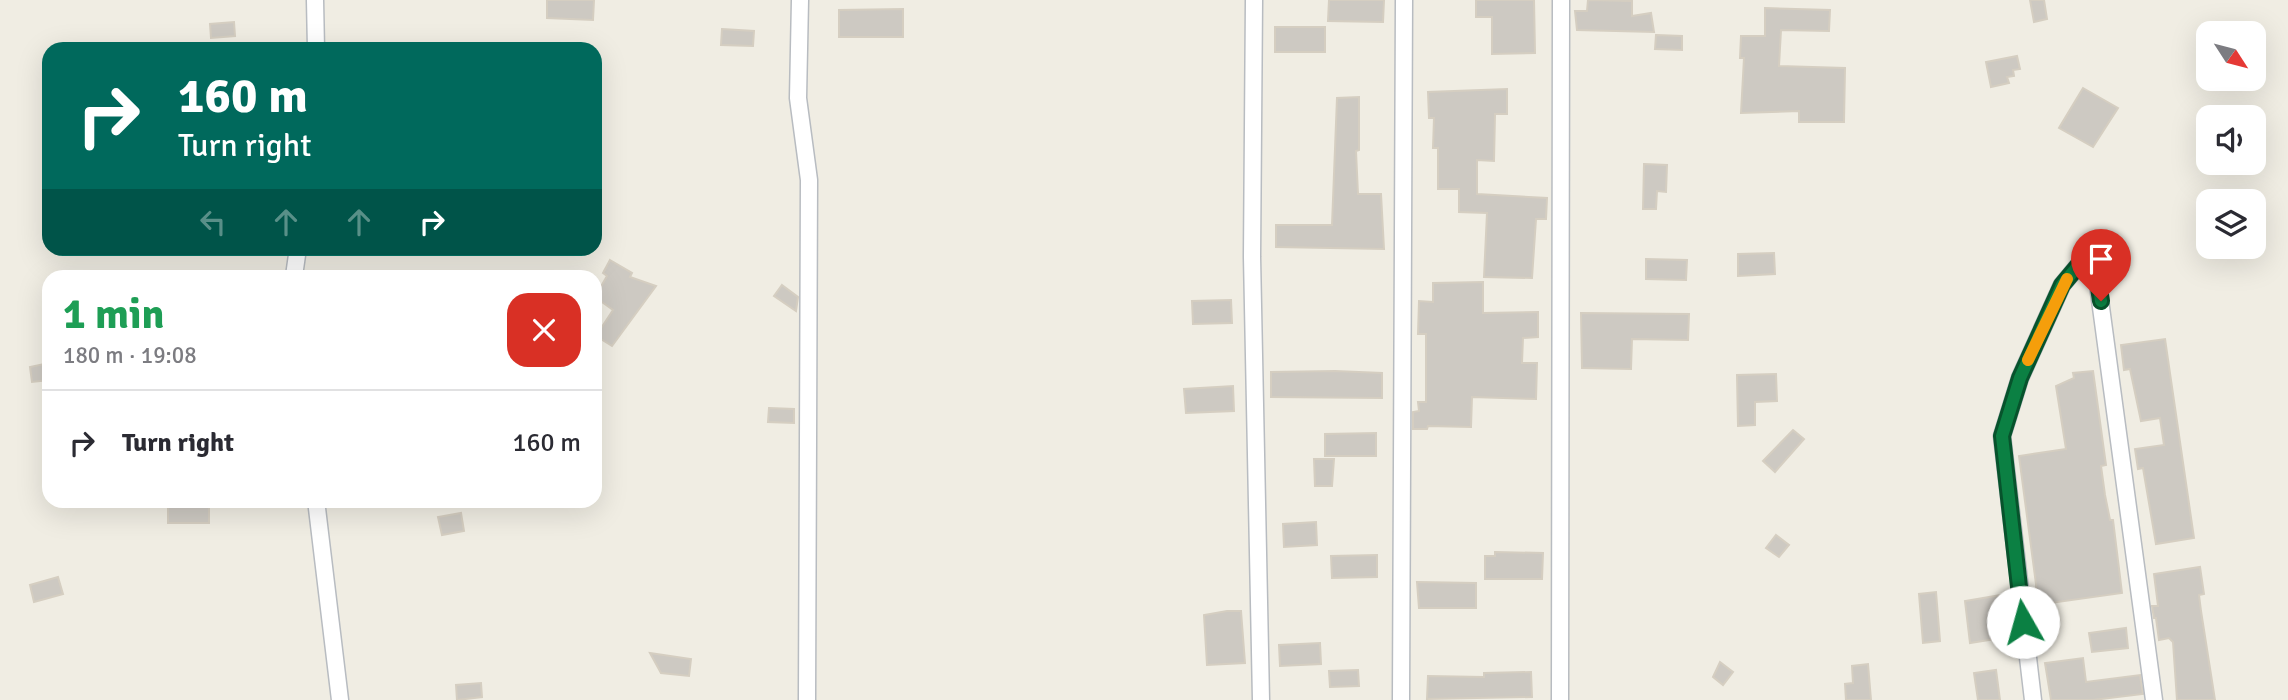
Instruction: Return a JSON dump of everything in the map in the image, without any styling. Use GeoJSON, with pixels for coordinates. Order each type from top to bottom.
{"type":"FeatureCollection","features":[{"type":"Feature","properties":{"kind":"street"},"geometry":{"type":"LineString","coordinates":[[315,0],[316,42]]}},
{"type":"Feature","properties":{"kind":"street"},"geometry":{"type":"LineString","coordinates":[[800,0],[798,98],[809,180],[807,700]]}},
{"type":"Feature","properties":{"kind":"street"},"geometry":{"type":"LineString","coordinates":[[1254,0],[1252,257],[1261,700]]}},
{"type":"Feature","properties":{"kind":"street"},"geometry":{"type":"LineString","coordinates":[[1401,700],[1404,0]]}},
{"type":"Feature","properties":{"kind":"street"},"geometry":{"type":"LineString","coordinates":[[1560,700],[1561,0]]}},
{"type":"Feature","properties":{"kind":"street"},"geometry":{"type":"LineString","coordinates":[[2033,700],[2002,436],[2020,378],[2062,285],[2093,248],[2154,700]]}},
{"type":"Feature","properties":{"kind":"street"},"geometry":{"type":"LineString","coordinates":[[317,508],[340,700]]}},
{"type":"Feature","properties":{"kind":"building"},"geometry":{"type":"Polygon","coordinates":[[[547,0],[594,0],[593,20],[547,18],[547,0]]]}},
{"type":"Feature","properties":{"kind":"building"},"geometry":{"type":"Polygon","coordinates":[[[1329,0],[1384,0],[1383,22],[1328,21],[1329,0]]]}},
{"type":"Feature","properties":{"kind":"building"},"geometry":{"type":"Polygon","coordinates":[[[1476,0],[1534,0],[1535,53],[1492,54],[1492,17],[1476,17],[1476,0]]]}},
{"type":"Feature","properties":{"kind":"building"},"geometry":{"type":"Polygon","coordinates":[[[1588,0],[1632,1],[1632,16],[1651,13],[1654,32],[1577,30],[1575,11],[1587,11],[1588,0]]]}},
{"type":"Feature","properties":{"kind":"building"},"geometry":{"type":"Polygon","coordinates":[[[2030,0],[2044,0],[2047,19],[2034,22],[2030,0]]]}},
{"type":"Feature","properties":{"kind":"building"},"geometry":{"type":"Polygon","coordinates":[[[1765,8],[1830,10],[1829,31],[1781,30],[1779,66],[1845,68],[1844,122],[1799,122],[1799,111],[1741,113],[1744,58],[1740,58],[1741,36],[1765,36],[1765,8]]]}},
{"type":"Feature","properties":{"kind":"building"},"geometry":{"type":"Polygon","coordinates":[[[903,9],[903,37],[839,37],[839,10],[903,9]]]}},
{"type":"Feature","properties":{"kind":"building"},"geometry":{"type":"Polygon","coordinates":[[[234,22],[235,36],[211,38],[210,24],[234,22]]]}},
{"type":"Feature","properties":{"kind":"building"},"geometry":{"type":"Polygon","coordinates":[[[1275,27],[1325,27],[1325,52],[1275,52],[1275,27]]]}},
{"type":"Feature","properties":{"kind":"building"},"geometry":{"type":"Polygon","coordinates":[[[722,29],[754,31],[753,46],[721,45],[722,29]]]}},
{"type":"Feature","properties":{"kind":"building"},"geometry":{"type":"Polygon","coordinates":[[[1656,35],[1682,36],[1682,50],[1655,49],[1656,35]]]}},
{"type":"Feature","properties":{"kind":"building"},"geometry":{"type":"Polygon","coordinates":[[[2017,56],[2020,69],[2013,70],[2014,76],[2007,77],[2009,83],[1991,87],[1986,62],[2017,56]]]}},
{"type":"Feature","properties":{"kind":"building"},"geometry":{"type":"Polygon","coordinates":[[[2083,88],[2118,108],[2093,147],[2059,128],[2083,88]]]}},
{"type":"Feature","properties":{"kind":"building"},"geometry":{"type":"Polygon","coordinates":[[[1507,89],[1507,114],[1495,114],[1494,161],[1477,160],[1477,194],[1547,198],[1546,219],[1536,219],[1532,278],[1484,277],[1487,213],[1459,212],[1459,189],[1438,189],[1438,148],[1433,148],[1434,118],[1429,118],[1428,92],[1507,89]]]}},
{"type":"Feature","properties":{"kind":"building"},"geometry":{"type":"Polygon","coordinates":[[[1359,97],[1359,150],[1356,151],[1358,194],[1381,194],[1384,249],[1276,247],[1276,225],[1332,225],[1337,98],[1359,97]]]}},
{"type":"Feature","properties":{"kind":"building"},"geometry":{"type":"Polygon","coordinates":[[[1644,164],[1667,165],[1666,192],[1657,191],[1656,209],[1643,209],[1644,164]]]}},
{"type":"Feature","properties":{"kind":"building"},"geometry":{"type":"Polygon","coordinates":[[[1774,253],[1775,274],[1738,276],[1738,254],[1774,253]]]}},
{"type":"Feature","properties":{"kind":"building"},"geometry":{"type":"Polygon","coordinates":[[[1646,259],[1687,260],[1686,280],[1646,279],[1646,259]]]}},
{"type":"Feature","properties":{"kind":"building"},"geometry":{"type":"Polygon","coordinates":[[[610,260],[632,273],[630,277],[656,286],[612,346],[602,340],[602,327],[613,310],[602,302],[602,285],[607,276],[603,273],[610,260]]]}},
{"type":"Feature","properties":{"kind":"building"},"geometry":{"type":"Polygon","coordinates":[[[1483,282],[1483,313],[1538,312],[1538,337],[1523,338],[1522,363],[1537,363],[1536,399],[1472,397],[1471,427],[1428,426],[1427,429],[1413,429],[1413,412],[1419,411],[1418,402],[1426,402],[1426,334],[1418,334],[1419,301],[1433,302],[1433,283],[1483,282]]]}},
{"type":"Feature","properties":{"kind":"building"},"geometry":{"type":"Polygon","coordinates":[[[782,285],[798,297],[796,311],[774,296],[782,285]]]}},
{"type":"Feature","properties":{"kind":"building"},"geometry":{"type":"Polygon","coordinates":[[[1231,300],[1232,323],[1193,324],[1192,301],[1231,300]]]}},
{"type":"Feature","properties":{"kind":"building"},"geometry":{"type":"Polygon","coordinates":[[[1581,313],[1689,314],[1688,340],[1632,339],[1631,369],[1582,368],[1581,313]]]}},
{"type":"Feature","properties":{"kind":"building"},"geometry":{"type":"Polygon","coordinates":[[[2165,339],[2194,538],[2156,544],[2143,468],[2138,469],[2135,449],[2164,445],[2160,418],[2141,421],[2130,369],[2124,370],[2121,345],[2165,339]]]}},
{"type":"Feature","properties":{"kind":"building"},"geometry":{"type":"Polygon","coordinates":[[[42,364],[42,381],[32,382],[30,367],[42,364]]]}},
{"type":"Feature","properties":{"kind":"building"},"geometry":{"type":"Polygon","coordinates":[[[2093,371],[2106,465],[2101,466],[2110,520],[2113,520],[2122,593],[2050,603],[2053,629],[2035,631],[2033,612],[2037,611],[2036,584],[2019,456],[2066,449],[2056,386],[2074,378],[2073,373],[2093,371]]]}},
{"type":"Feature","properties":{"kind":"building"},"geometry":{"type":"Polygon","coordinates":[[[1271,372],[1382,373],[1382,398],[1271,397],[1271,372]]]}},
{"type":"Feature","properties":{"kind":"building"},"geometry":{"type":"Polygon","coordinates":[[[1776,374],[1777,401],[1755,402],[1755,425],[1738,426],[1737,375],[1776,374]]]}},
{"type":"Feature","properties":{"kind":"building"},"geometry":{"type":"Polygon","coordinates":[[[1233,386],[1234,411],[1186,413],[1184,389],[1233,386]]]}},
{"type":"Feature","properties":{"kind":"building"},"geometry":{"type":"Polygon","coordinates":[[[769,408],[794,409],[794,423],[768,422],[769,408]]]}},
{"type":"Feature","properties":{"kind":"building"},"geometry":{"type":"Polygon","coordinates":[[[1793,430],[1804,439],[1775,472],[1763,461],[1793,430]]]}},
{"type":"Feature","properties":{"kind":"building"},"geometry":{"type":"Polygon","coordinates":[[[1376,433],[1376,456],[1325,456],[1325,434],[1376,433]]]}},
{"type":"Feature","properties":{"kind":"building"},"geometry":{"type":"Polygon","coordinates":[[[1314,459],[1334,459],[1332,486],[1315,486],[1314,459]]]}},
{"type":"Feature","properties":{"kind":"building"},"geometry":{"type":"Polygon","coordinates":[[[168,508],[209,508],[209,523],[168,523],[168,508]]]}},
{"type":"Feature","properties":{"kind":"building"},"geometry":{"type":"Polygon","coordinates":[[[461,513],[464,531],[442,535],[438,517],[461,513]]]}},
{"type":"Feature","properties":{"kind":"building"},"geometry":{"type":"Polygon","coordinates":[[[1316,522],[1317,545],[1284,547],[1283,524],[1316,522]]]}},
{"type":"Feature","properties":{"kind":"building"},"geometry":{"type":"Polygon","coordinates":[[[1776,535],[1789,545],[1779,557],[1766,548],[1776,535]]]}},
{"type":"Feature","properties":{"kind":"building"},"geometry":{"type":"Polygon","coordinates":[[[1495,552],[1543,553],[1542,579],[1485,579],[1485,556],[1495,556],[1495,552]]]}},
{"type":"Feature","properties":{"kind":"building"},"geometry":{"type":"Polygon","coordinates":[[[1377,555],[1377,577],[1332,578],[1331,556],[1377,555]]]}},
{"type":"Feature","properties":{"kind":"building"},"geometry":{"type":"Polygon","coordinates":[[[2200,567],[2204,594],[2199,595],[2215,700],[2177,700],[2173,642],[2169,638],[2159,640],[2154,618],[2152,606],[2158,606],[2154,574],[2200,567]]]}},
{"type":"Feature","properties":{"kind":"building"},"geometry":{"type":"Polygon","coordinates":[[[58,577],[63,594],[34,602],[30,585],[58,577]]]}},
{"type":"Feature","properties":{"kind":"building"},"geometry":{"type":"Polygon","coordinates":[[[1417,582],[1476,583],[1476,608],[1419,608],[1417,582]]]}},
{"type":"Feature","properties":{"kind":"building"},"geometry":{"type":"Polygon","coordinates":[[[1936,592],[1940,641],[1923,643],[1919,594],[1936,592]]]}},
{"type":"Feature","properties":{"kind":"building"},"geometry":{"type":"Polygon","coordinates":[[[2001,595],[2008,637],[1970,643],[1965,601],[2001,595]]]}},
{"type":"Feature","properties":{"kind":"building"},"geometry":{"type":"Polygon","coordinates":[[[1241,611],[1245,663],[1207,665],[1204,615],[1241,611]]]}},
{"type":"Feature","properties":{"kind":"building"},"geometry":{"type":"Polygon","coordinates":[[[2126,628],[2128,648],[2092,652],[2089,633],[2126,628]]]}},
{"type":"Feature","properties":{"kind":"building"},"geometry":{"type":"Polygon","coordinates":[[[1320,643],[1321,664],[1280,666],[1279,645],[1320,643]]]}},
{"type":"Feature","properties":{"kind":"building"},"geometry":{"type":"Polygon","coordinates":[[[650,653],[691,659],[689,676],[661,673],[650,653]]]}},
{"type":"Feature","properties":{"kind":"building"},"geometry":{"type":"Polygon","coordinates":[[[2083,658],[2086,682],[2140,675],[2143,694],[2093,700],[2051,700],[2045,663],[2083,658]]]}},
{"type":"Feature","properties":{"kind":"building"},"geometry":{"type":"Polygon","coordinates":[[[1720,662],[1733,672],[1723,685],[1713,677],[1720,662]]]}},
{"type":"Feature","properties":{"kind":"building"},"geometry":{"type":"Polygon","coordinates":[[[1868,664],[1871,700],[1846,700],[1845,684],[1853,683],[1852,666],[1868,664]]]}},
{"type":"Feature","properties":{"kind":"building"},"geometry":{"type":"Polygon","coordinates":[[[1358,670],[1359,686],[1330,687],[1329,671],[1358,670]]]}},
{"type":"Feature","properties":{"kind":"building"},"geometry":{"type":"Polygon","coordinates":[[[1996,670],[2000,700],[1978,700],[1974,673],[1996,670]]]}},
{"type":"Feature","properties":{"kind":"building"},"geometry":{"type":"Polygon","coordinates":[[[1531,672],[1532,697],[1427,699],[1428,676],[1484,677],[1484,673],[1531,672]]]}},
{"type":"Feature","properties":{"kind":"building"},"geometry":{"type":"Polygon","coordinates":[[[481,683],[482,697],[457,700],[456,685],[481,683]]]}},
{"type":"Feature","properties":{"kind":"slow traffic"},"geometry":{"type":"LineString","coordinates":[[2028,360],[2067,279]]}},
{"type":"Feature","properties":{"kind":"route"},"geometry":{"type":"LineString","coordinates":[[2023,622],[2002,436],[2020,378],[2062,285],[2093,248],[2101,301]]}}]}
